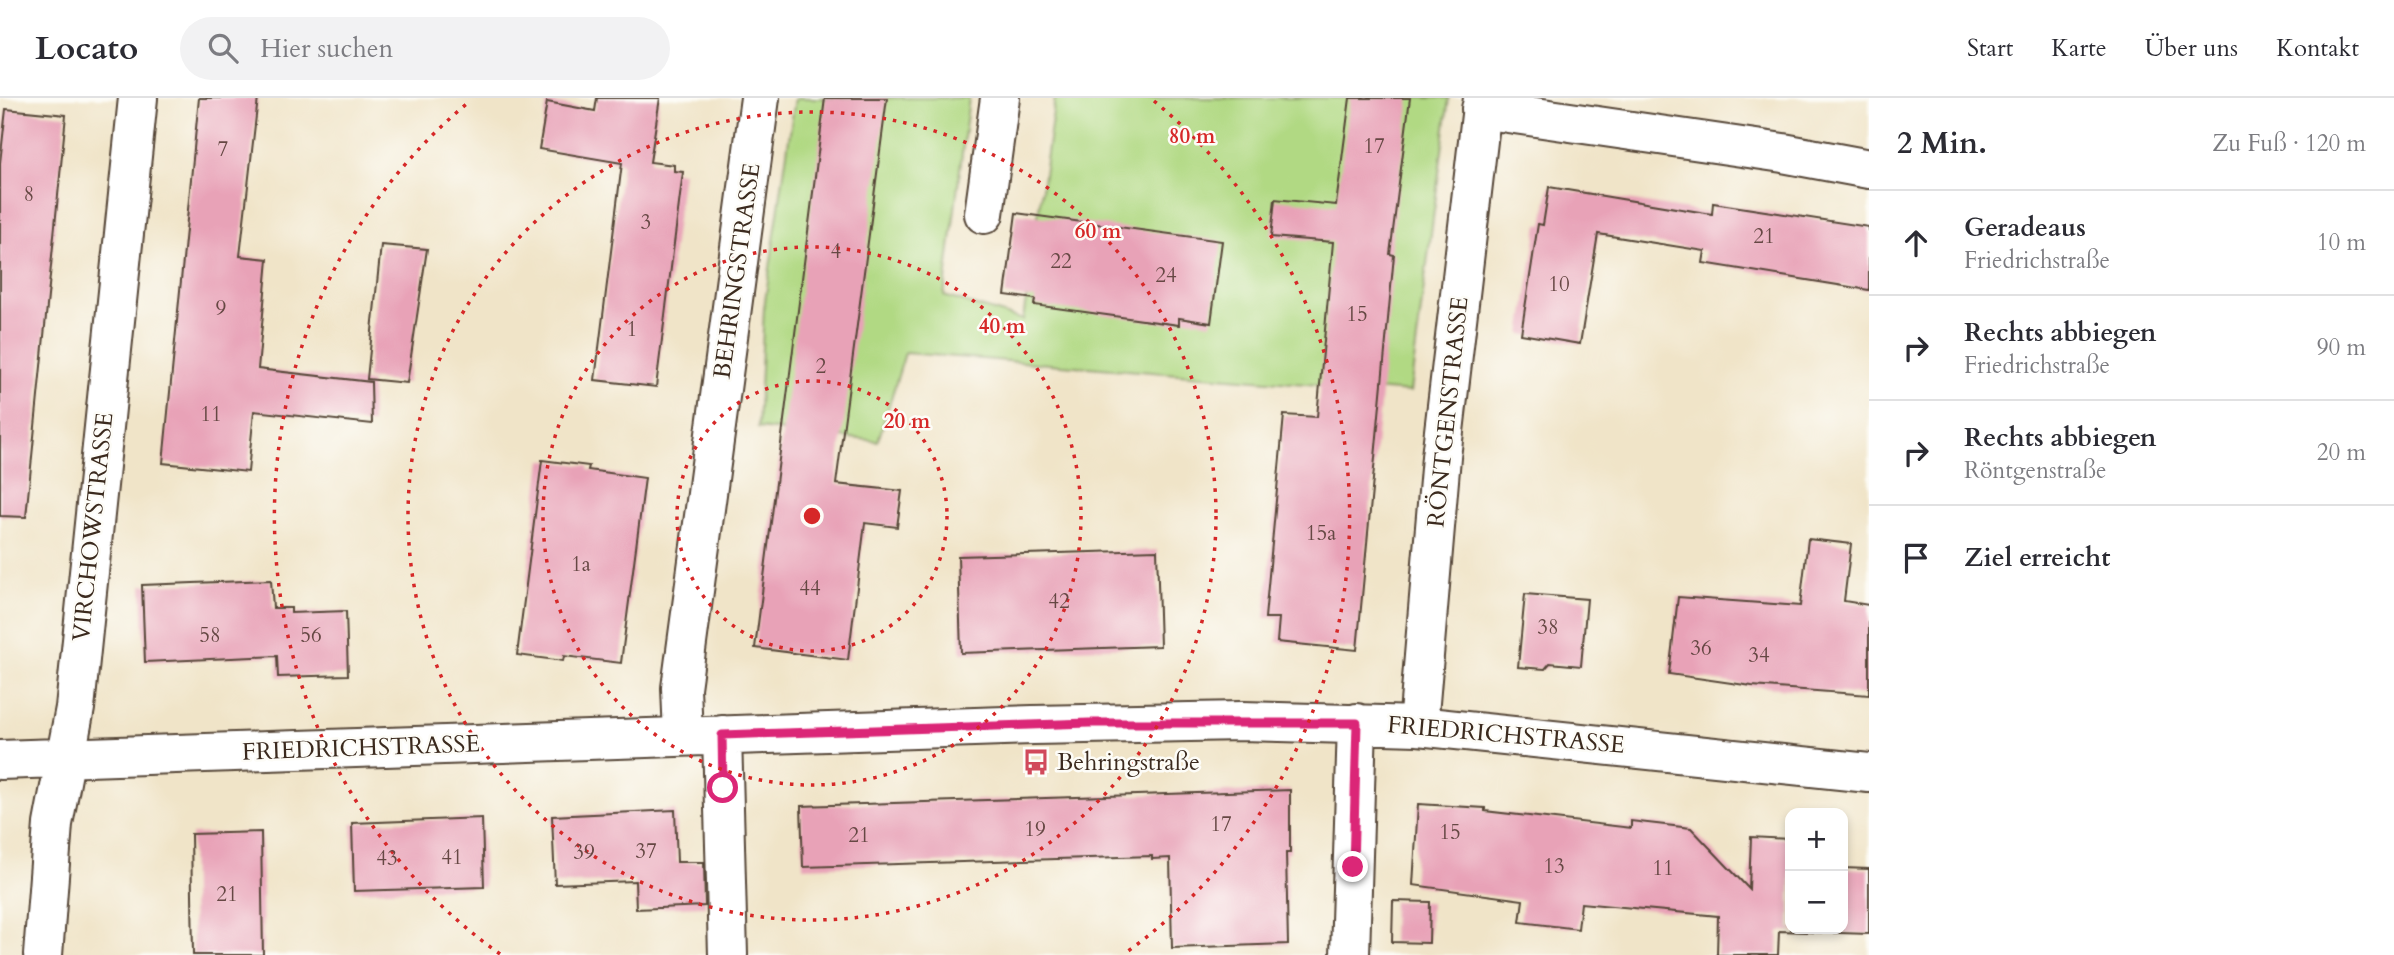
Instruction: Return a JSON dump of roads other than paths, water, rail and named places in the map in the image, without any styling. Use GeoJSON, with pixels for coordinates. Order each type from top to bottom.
{"type":"FeatureCollection","features":[{"type":"Feature","properties":{"kind":"street","name":"VIRCHOWSTRASSE"},"geometry":{"type":"LineString","coordinates":[[43,955],[53,824],[75,708],[138,98]]}},
{"type":"Feature","properties":{"kind":"street","name":"BEHRINGSTRASSE"},"geometry":{"type":"LineString","coordinates":[[683,736],[681,688],[760,98]]}},
{"type":"Feature","properties":{"kind":"street"},"geometry":{"type":"LineString","coordinates":[[984,214],[1000,98]]}},
{"type":"Feature","properties":{"kind":"street"},"geometry":{"type":"LineString","coordinates":[[1482,103],[1869,169]]}},
{"type":"Feature","properties":{"kind":"street","name":"RÖNTGENSTRASSE"},"geometry":{"type":"LineString","coordinates":[[1418,726],[1441,457],[1482,103]]}},
{"type":"Feature","properties":{"kind":"street","name":"FRIEDRICHSTRASSE"},"geometry":{"type":"LineString","coordinates":[[0,760],[1089,723],[1357,723],[1418,726],[1869,774]]}},
{"type":"Feature","properties":{"kind":"street"},"geometry":{"type":"LineString","coordinates":[[1350,955],[1357,723]]}},
{"type":"Feature","properties":{"kind":"street"},"geometry":{"type":"LineString","coordinates":[[722,735],[728,955]]}},
{"type":"Feature","properties":{"kind":"place","name":"Behringstraße"},"geometry":{"type":"Point","coordinates":[1036,762]}}]}
